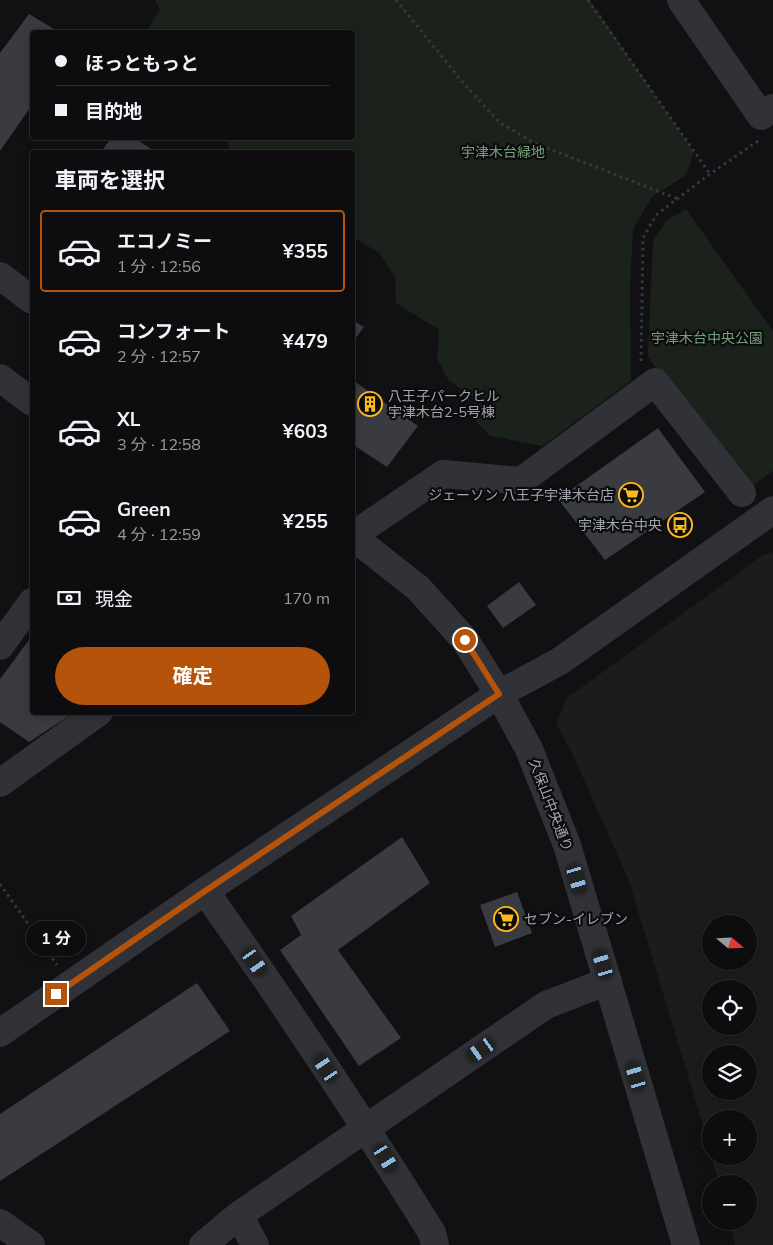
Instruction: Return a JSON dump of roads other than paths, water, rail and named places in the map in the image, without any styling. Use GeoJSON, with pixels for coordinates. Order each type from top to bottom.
{"type":"FeatureCollection","features":[{"type":"Feature","properties":{"kind":"street"},"geometry":{"type":"LineString","coordinates":[[681,0],[761,116],[773,108]]}},
{"type":"Feature","properties":{"kind":"street"},"geometry":{"type":"LineString","coordinates":[[0,276],[30,298]]}},
{"type":"Feature","properties":{"kind":"street"},"geometry":{"type":"LineString","coordinates":[[355,534],[443,474],[521,481],[656,382],[742,493]]}},
{"type":"Feature","properties":{"kind":"street"},"geometry":{"type":"LineString","coordinates":[[4,1020],[70,984],[499,694],[560,660],[773,510]]}},
{"type":"Feature","properties":{"kind":"street","name":"久保山中央通り"},"geometry":{"type":"LineString","coordinates":[[355,538],[418,588],[465,640],[499,694],[529,749],[567,845],[686,1245]]}},
{"type":"Feature","properties":{"kind":"street"},"geometry":{"type":"LineString","coordinates":[[0,646],[30,605]]}},
{"type":"Feature","properties":{"kind":"street"},"geometry":{"type":"LineString","coordinates":[[0,782],[95,715]]}},
{"type":"Feature","properties":{"kind":"street"},"geometry":{"type":"LineString","coordinates":[[205,891],[367,1128],[432,1234],[435,1245]]}},
{"type":"Feature","properties":{"kind":"street"},"geometry":{"type":"LineString","coordinates":[[203,1245],[239,1215],[546,1005],[608,981]]}},
{"type":"Feature","properties":{"kind":"street"},"geometry":{"type":"LineString","coordinates":[[239,1215],[255,1245]]}},
{"type":"Feature","properties":{"kind":"street"},"geometry":{"type":"LineString","coordinates":[[3,1231],[31,1245]]}},
{"type":"Feature","properties":{"kind":"place","name":"八王子パークヒル 宇津木台2-5号棟"},"geometry":{"type":"Point","coordinates":[370,404]}},
{"type":"Feature","properties":{"kind":"place","name":"ジェーソン 八王子宇津木台店"},"geometry":{"type":"Point","coordinates":[631,495]}},
{"type":"Feature","properties":{"kind":"place","name":"宇津木台中央"},"geometry":{"type":"Point","coordinates":[680,525]}},
{"type":"Feature","properties":{"kind":"place","name":"セブン-イレブン"},"geometry":{"type":"Point","coordinates":[506,919]}},
{"type":"Feature","properties":{"kind":"park label","name":"宇津木台緑地"},"geometry":{"type":"Point","coordinates":[503,152]}},
{"type":"Feature","properties":{"kind":"park label","name":"宇津木台中央公園"},"geometry":{"type":"Point","coordinates":[707,338]}}]}
